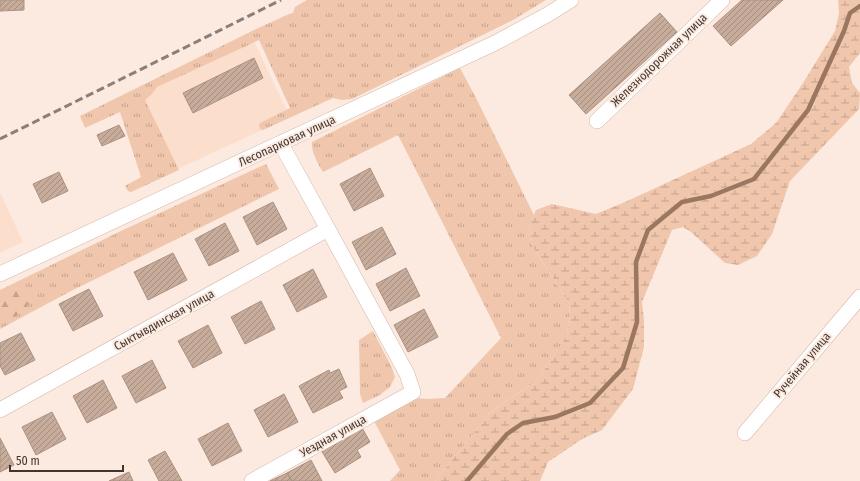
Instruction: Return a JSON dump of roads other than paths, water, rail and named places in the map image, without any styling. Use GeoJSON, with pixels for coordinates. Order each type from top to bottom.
{"type":"FeatureCollection","features":[{"type":"Feature","properties":{"kind":"street","name":"Лесопарковая улица"},"geometry":{"type":"LineString","coordinates":[[0,274],[494,44],[571,0]]}},
{"type":"Feature","properties":{"kind":"street","name":"Железнодорожная улица"},"geometry":{"type":"LineString","coordinates":[[597,121],[722,0]]}},
{"type":"Feature","properties":{"kind":"street"},"geometry":{"type":"LineString","coordinates":[[281,144],[328,229]]}},
{"type":"Feature","properties":{"kind":"street","name":"Уездная улица"},"geometry":{"type":"LineString","coordinates":[[252,481],[413,392],[407,374],[328,229]]}},
{"type":"Feature","properties":{"kind":"street","name":"Сыктывдинская улица"},"geometry":{"type":"LineString","coordinates":[[0,410],[328,229]]}},
{"type":"Feature","properties":{"kind":"street","name":"Ручейная улица"},"geometry":{"type":"LineString","coordinates":[[745,433],[860,297]]}},
{"type":"Feature","properties":{"kind":"waterway"},"geometry":{"type":"LineString","coordinates":[[467,481],[507,434],[523,423],[555,417],[590,403],[623,368],[637,322],[636,262],[648,230],[682,202],[711,196],[754,179],[808,110],[844,31],[850,13],[860,6]]}},
{"type":"Feature","properties":{"kind":"railway"},"geometry":{"type":"LineString","coordinates":[[0,139],[281,0]]}}]}
